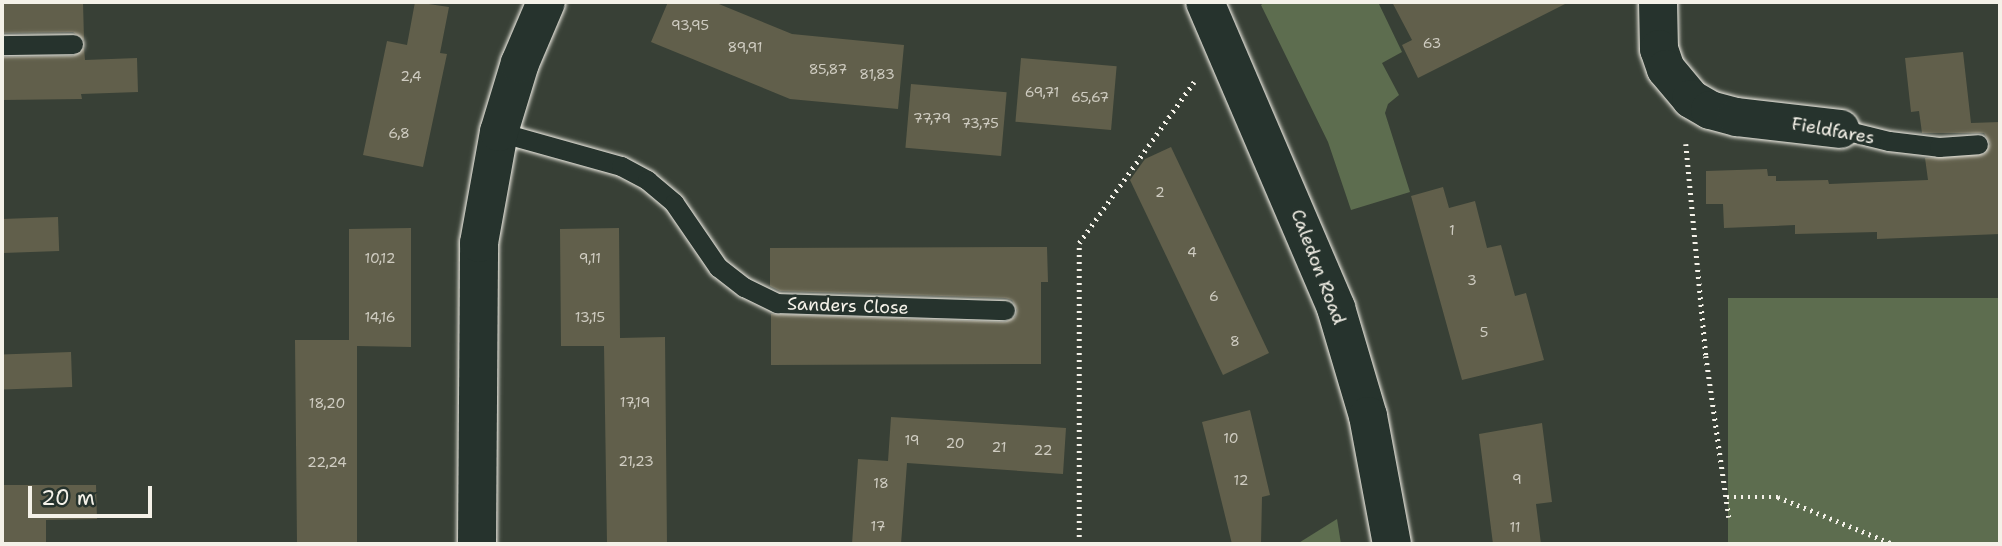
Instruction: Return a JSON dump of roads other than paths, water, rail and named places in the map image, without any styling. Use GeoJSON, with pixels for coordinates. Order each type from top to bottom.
{"type":"FeatureCollection","features":[{"type":"Feature","properties":{"kind":"street"},"geometry":{"type":"LineString","coordinates":[[477,544],[479,243],[499,132],[520,63],[546,2]]}},
{"type":"Feature","properties":{"kind":"street","name":"Caledon Road"},"geometry":{"type":"LineString","coordinates":[[1205,2],[1221,45],[1289,194],[1336,308],[1368,416],[1392,544]]}},
{"type":"Feature","properties":{"kind":"street","name":"Fieldfares"},"geometry":{"type":"LineString","coordinates":[[1658,2],[1659,49],[1666,69],[1691,99],[1710,110],[1737,117],[1840,129]]}},
{"type":"Feature","properties":{"kind":"lane"},"geometry":{"type":"LineString","coordinates":[[2,45],[74,44]]}},
{"type":"Feature","properties":{"kind":"lane","name":"Fieldfares"},"geometry":{"type":"LineString","coordinates":[[1840,129],[1889,141],[1939,147],[1978,144]]}},
{"type":"Feature","properties":{"kind":"lane","name":"Sanders Close"},"geometry":{"type":"LineString","coordinates":[[499,132],[621,166],[647,180],[674,203],[718,267],[744,287],[777,303],[1005,310]]}}]}
